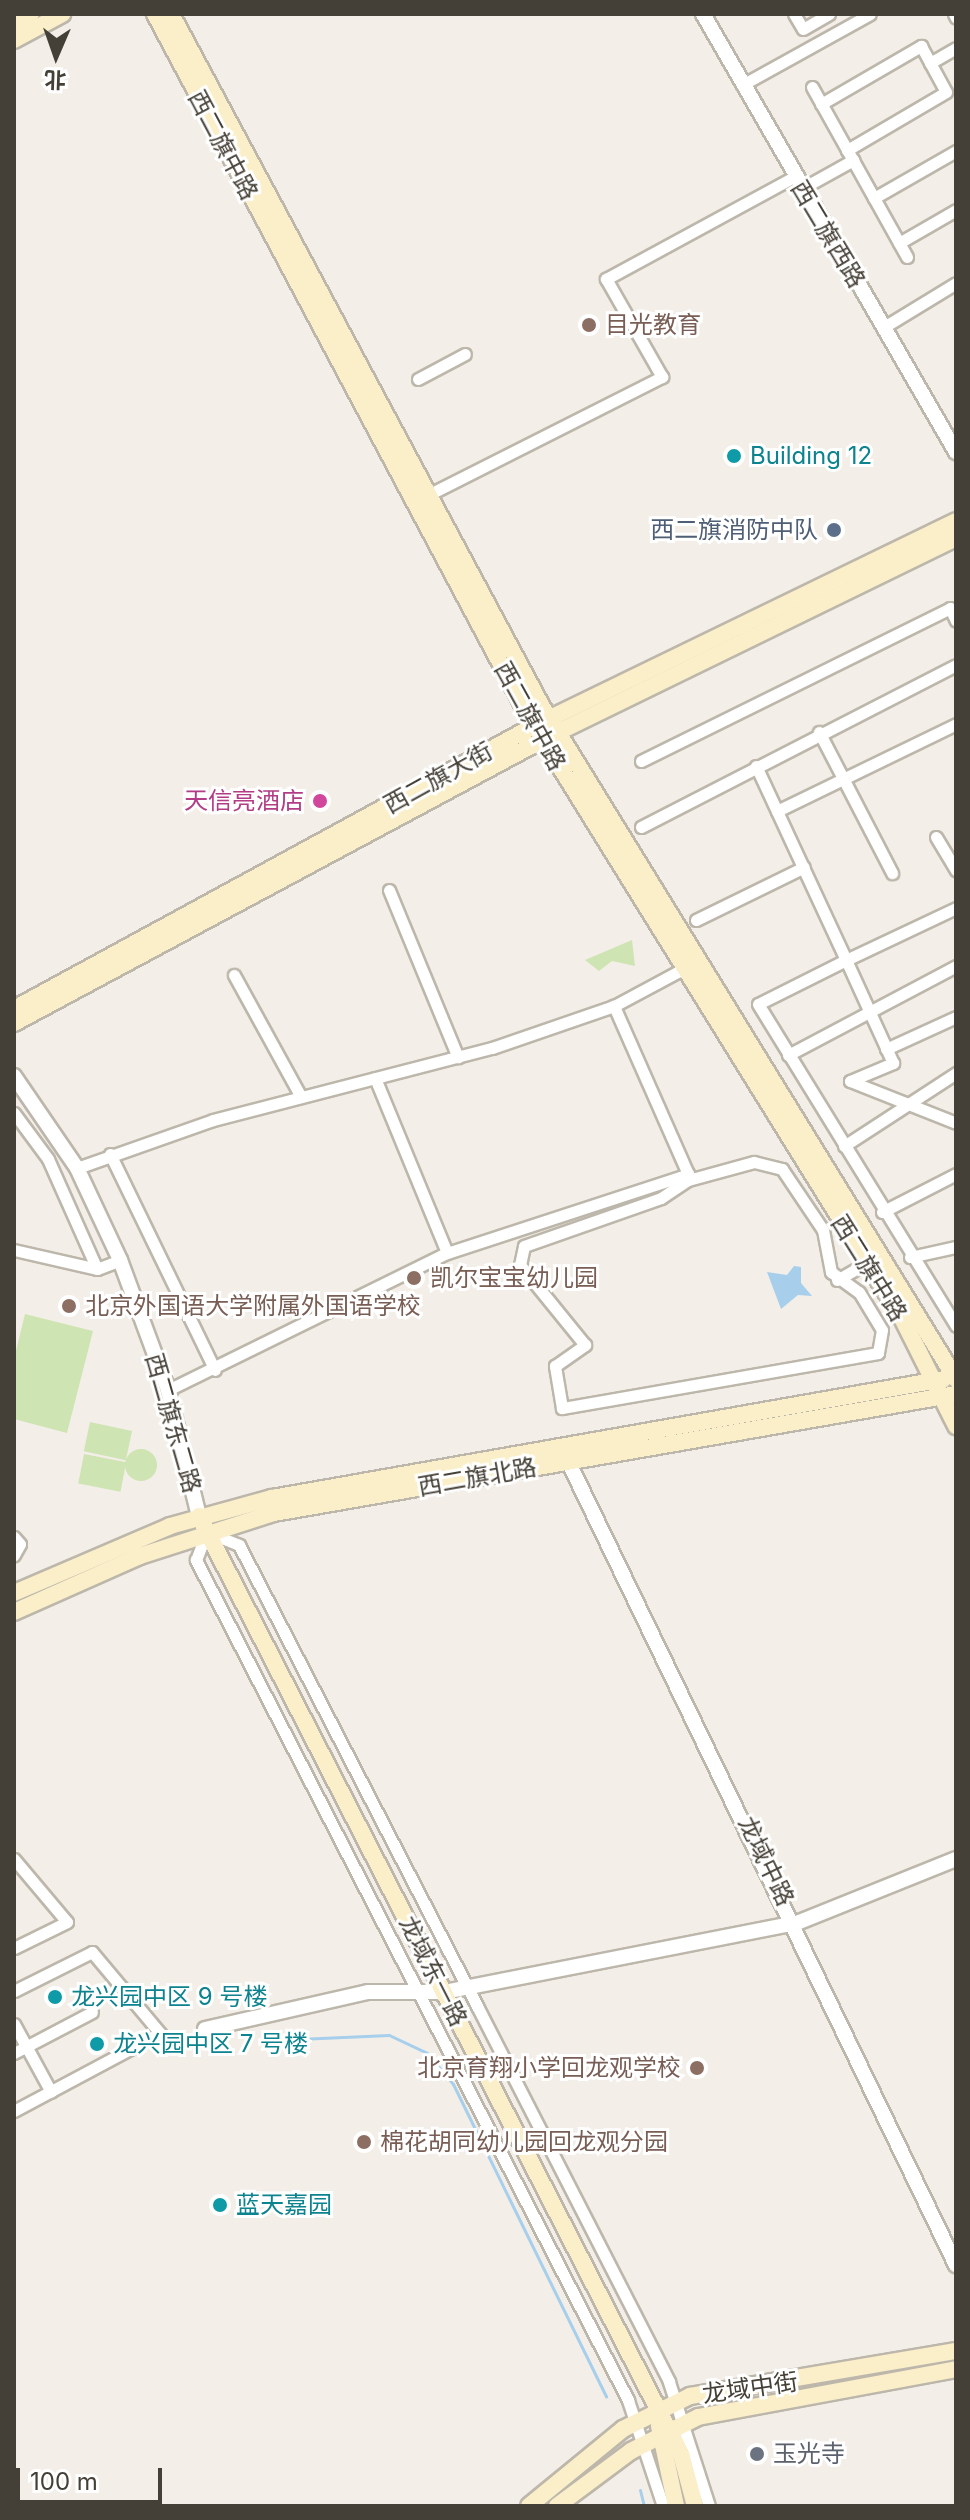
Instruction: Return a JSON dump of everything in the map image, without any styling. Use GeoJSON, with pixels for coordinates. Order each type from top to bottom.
{"type":"FeatureCollection","features":[{"type":"Feature","properties":{"kind":"main road"},"geometry":{"type":"LineString","coordinates":[[14,23],[31,14]]}},
{"type":"Feature","properties":{"kind":"main road"},"geometry":{"type":"LineString","coordinates":[[14,40],[62,14]]}},
{"type":"Feature","properties":{"kind":"main road","name":"西二旗中路"},"geometry":{"type":"LineString","coordinates":[[155,14],[545,729],[683,969],[866,1263],[934,1381],[949,1396],[956,1426]]}},
{"type":"Feature","properties":{"kind":"main road","name":"西二旗中路"},"geometry":{"type":"LineString","coordinates":[[171,14],[419,500]]}},
{"type":"Feature","properties":{"kind":"main road","name":"西二旗大街"},"geometry":{"type":"LineString","coordinates":[[14,1009],[545,729],[956,521]]}},
{"type":"Feature","properties":{"kind":"main road","name":"西二旗大街"},"geometry":{"type":"LineString","coordinates":[[14,1023],[545,729],[956,538]]}},
{"type":"Feature","properties":{"kind":"main road","name":"西二旗中路"},"geometry":{"type":"LineString","coordinates":[[545,729],[955,1377]]}},
{"type":"Feature","properties":{"kind":"main road","name":"西二旗北路"},"geometry":{"type":"LineString","coordinates":[[14,1593],[199,1516],[955,1377]]}},
{"type":"Feature","properties":{"kind":"main road","name":"西二旗北路"},"geometry":{"type":"LineString","coordinates":[[14,1612],[207,1532],[274,1513],[949,1396]]}},
{"type":"Feature","properties":{"kind":"main road","name":"龙域东一路"},"geometry":{"type":"LineString","coordinates":[[199,1516],[656,2413],[695,2506]]}},
{"type":"Feature","properties":{"kind":"main road","name":"龙域中街"},"geometry":{"type":"LineString","coordinates":[[529,2506],[637,2422],[677,2403],[956,2351]]}},
{"type":"Feature","properties":{"kind":"main road","name":"龙域中街"},"geometry":{"type":"LineString","coordinates":[[557,2506],[644,2444],[685,2424],[956,2369]]}},
{"type":"Feature","properties":{"kind":"main road","name":"龙域东一路"},"geometry":{"type":"LineString","coordinates":[[664,2434],[676,2506]]}},
{"type":"Feature","properties":{"kind":"street","name":"西二旗西路"},"geometry":{"type":"LineString","coordinates":[[703,14],[956,452]]}},
{"type":"Feature","properties":{"kind":"street"},"geometry":{"type":"LineString","coordinates":[[794,14],[803,29],[829,14]]}},
{"type":"Feature","properties":{"kind":"street"},"geometry":{"type":"LineString","coordinates":[[742,85],[870,14]]}},
{"type":"Feature","properties":{"kind":"street"},"geometry":{"type":"LineString","coordinates":[[419,500],[662,377],[606,279],[850,155],[946,92],[921,46],[821,104]]}},
{"type":"Feature","properties":{"kind":"street"},"geometry":{"type":"LineString","coordinates":[[930,63],[956,48]]}},
{"type":"Feature","properties":{"kind":"street"},"geometry":{"type":"LineString","coordinates":[[812,87],[907,257]]}},
{"type":"Feature","properties":{"kind":"street"},"geometry":{"type":"LineString","coordinates":[[874,198],[956,151]]}},
{"type":"Feature","properties":{"kind":"street"},"geometry":{"type":"LineString","coordinates":[[899,243],[956,210]]}},
{"type":"Feature","properties":{"kind":"street"},"geometry":{"type":"LineString","coordinates":[[884,327],[956,283]]}},
{"type":"Feature","properties":{"kind":"street"},"geometry":{"type":"LineString","coordinates":[[418,379],[465,354]]}},
{"type":"Feature","properties":{"kind":"street"},"geometry":{"type":"LineString","coordinates":[[641,761],[950,608],[956,621]]}},
{"type":"Feature","properties":{"kind":"street"},"geometry":{"type":"LineString","coordinates":[[641,827],[819,732],[956,665]]}},
{"type":"Feature","properties":{"kind":"street"},"geometry":{"type":"LineString","coordinates":[[777,811],[956,724]]}},
{"type":"Feature","properties":{"kind":"street"},"geometry":{"type":"LineString","coordinates":[[819,732],[892,873]]}},
{"type":"Feature","properties":{"kind":"street"},"geometry":{"type":"LineString","coordinates":[[756,766],[893,1063],[850,1081],[906,1106],[956,1123]]}},
{"type":"Feature","properties":{"kind":"street"},"geometry":{"type":"LineString","coordinates":[[936,837],[951,850],[956,870]]}},
{"type":"Feature","properties":{"kind":"street"},"geometry":{"type":"LineString","coordinates":[[696,920],[804,867]]}},
{"type":"Feature","properties":{"kind":"street"},"geometry":{"type":"LineString","coordinates":[[389,890],[458,1057]]}},
{"type":"Feature","properties":{"kind":"street"},"geometry":{"type":"LineString","coordinates":[[956,908],[758,1004],[882,1212],[956,1326]]}},
{"type":"Feature","properties":{"kind":"street"},"geometry":{"type":"LineString","coordinates":[[788,1055],[956,966]]}},
{"type":"Feature","properties":{"kind":"street"},"geometry":{"type":"LineString","coordinates":[[77,1168],[110,1154],[301,1097],[458,1057],[614,1006],[683,969]]}},
{"type":"Feature","properties":{"kind":"street"},"geometry":{"type":"LineString","coordinates":[[234,975],[301,1097]]}},
{"type":"Feature","properties":{"kind":"street"},"geometry":{"type":"LineString","coordinates":[[168,1390],[215,1370],[447,1253],[688,1174],[614,1006]]}},
{"type":"Feature","properties":{"kind":"street"},"geometry":{"type":"LineString","coordinates":[[886,1049],[956,1017]]}},
{"type":"Feature","properties":{"kind":"street"},"geometry":{"type":"LineString","coordinates":[[844,1146],[956,1073]]}},
{"type":"Feature","properties":{"kind":"street","name":"西二旗东二路"},"geometry":{"type":"LineString","coordinates":[[14,1076],[77,1168],[120,1260],[168,1390],[199,1516]]}},
{"type":"Feature","properties":{"kind":"street"},"geometry":{"type":"LineString","coordinates":[[375,1078],[447,1253]]}},
{"type":"Feature","properties":{"kind":"street"},"geometry":{"type":"LineString","coordinates":[[14,1113],[48,1159],[97,1269]]}},
{"type":"Feature","properties":{"kind":"street"},"geometry":{"type":"LineString","coordinates":[[110,1154],[215,1370]]}},
{"type":"Feature","properties":{"kind":"street"},"geometry":{"type":"LineString","coordinates":[[754,1162],[787,1174],[823,1230],[823,1253],[837,1280],[871,1307],[882,1330],[878,1353],[570,1410],[562,1408],[555,1366],[585,1345],[520,1265],[530,1243],[661,1198],[688,1180],[754,1162]]}},
{"type":"Feature","properties":{"kind":"street"},"geometry":{"type":"LineString","coordinates":[[882,1212],[956,1174]]}},
{"type":"Feature","properties":{"kind":"street"},"geometry":{"type":"LineString","coordinates":[[910,1257],[956,1247]]}},
{"type":"Feature","properties":{"kind":"street"},"geometry":{"type":"LineString","coordinates":[[14,1250],[97,1269],[120,1260]]}},
{"type":"Feature","properties":{"kind":"street"},"geometry":{"type":"LineString","coordinates":[[837,1280],[866,1263]]}},
{"type":"Feature","properties":{"kind":"street","name":"龙域中路"},"geometry":{"type":"LineString","coordinates":[[568,1461],[797,1923],[956,2265]]}},
{"type":"Feature","properties":{"kind":"street"},"geometry":{"type":"LineString","coordinates":[[663,2506],[637,2422],[196,1560],[207,1532],[239,1545],[677,2403],[709,2506]]}},
{"type":"Feature","properties":{"kind":"street"},"geometry":{"type":"LineString","coordinates":[[14,1537],[20,1544],[14,1555]]}},
{"type":"Feature","properties":{"kind":"street"},"geometry":{"type":"LineString","coordinates":[[14,1859],[67,1922],[14,1948]]}},
{"type":"Feature","properties":{"kind":"street"},"geometry":{"type":"LineString","coordinates":[[205,2029],[368,1992],[444,1992],[797,1923],[956,1859]]}},
{"type":"Feature","properties":{"kind":"street"},"geometry":{"type":"LineString","coordinates":[[14,1991],[92,1952],[159,2027],[156,2038],[14,2111]]}},
{"type":"Feature","properties":{"kind":"street"},"geometry":{"type":"LineString","coordinates":[[14,2053],[92,2012]]}},
{"type":"Feature","properties":{"kind":"street"},"geometry":{"type":"LineString","coordinates":[[14,2024],[51,2092]]}},
{"type":"Feature","properties":{"kind":"green space"},"geometry":{"type":"Polygon","coordinates":[[[632,940],[635,966],[612,961],[599,971],[585,960],[632,940]]]}},
{"type":"Feature","properties":{"kind":"green space"},"geometry":{"type":"Polygon","coordinates":[[[25,1314],[93,1331],[67,1433],[14,1419],[14,1359],[25,1314]]]}},
{"type":"Feature","properties":{"kind":"green space"},"geometry":{"type":"Polygon","coordinates":[[[90,1422],[132,1431],[126,1460],[84,1451],[90,1422]]]}},
{"type":"Feature","properties":{"kind":"green space"},"geometry":{"type":"Polygon","coordinates":[[[141,1449],[152,1454],[157,1465],[152,1476],[141,1481],[130,1476],[125,1465],[130,1454],[141,1449]]]}},
{"type":"Feature","properties":{"kind":"green space"},"geometry":{"type":"Polygon","coordinates":[[[84,1454],[126,1462],[120,1492],[78,1483],[84,1454]]]}},
{"type":"Feature","properties":{"kind":"water"},"geometry":{"type":"Polygon","coordinates":[[[794,1266],[801,1267],[801,1283],[812,1296],[798,1295],[781,1309],[767,1272],[787,1275],[794,1266]]]}},
{"type":"Feature","properties":{"kind":"waterway"},"geometry":{"type":"LineString","coordinates":[[298,2039],[389,2035],[427,2053],[453,2084],[606,2397]]}},
{"type":"Feature","properties":{"kind":"waterway"},"geometry":{"type":"LineString","coordinates":[[640,2490],[644,2506]]}},
{"type":"Feature","properties":{"kind":"place","name":"目光教育"},"geometry":{"type":"Point","coordinates":[589,325]}},
{"type":"Feature","properties":{"kind":"place","name":"Building 12"},"geometry":{"type":"Point","coordinates":[734,456]}},
{"type":"Feature","properties":{"kind":"place","name":"西二旗消防中队"},"geometry":{"type":"Point","coordinates":[834,530]}},
{"type":"Feature","properties":{"kind":"place","name":"天信亮酒店"},"geometry":{"type":"Point","coordinates":[320,801]}},
{"type":"Feature","properties":{"kind":"place","name":"凯尔宝宝幼儿园"},"geometry":{"type":"Point","coordinates":[414,1278]}},
{"type":"Feature","properties":{"kind":"place","name":"北京外国语大学附属外国语学校"},"geometry":{"type":"Point","coordinates":[69,1306]}},
{"type":"Feature","properties":{"kind":"place","name":"龙兴园中区 9 号楼"},"geometry":{"type":"Point","coordinates":[55,1997]}},
{"type":"Feature","properties":{"kind":"place","name":"龙兴园中区 7 号楼"},"geometry":{"type":"Point","coordinates":[97,2044]}},
{"type":"Feature","properties":{"kind":"place","name":"北京育翔小学回龙观学校"},"geometry":{"type":"Point","coordinates":[697,2068]}},
{"type":"Feature","properties":{"kind":"place","name":"棉花胡同幼儿园回龙观分园"},"geometry":{"type":"Point","coordinates":[364,2142]}},
{"type":"Feature","properties":{"kind":"place","name":"蓝天嘉园"},"geometry":{"type":"Point","coordinates":[220,2205]}},
{"type":"Feature","properties":{"kind":"place","name":"玉光寺"},"geometry":{"type":"Point","coordinates":[757,2454]}}]}
